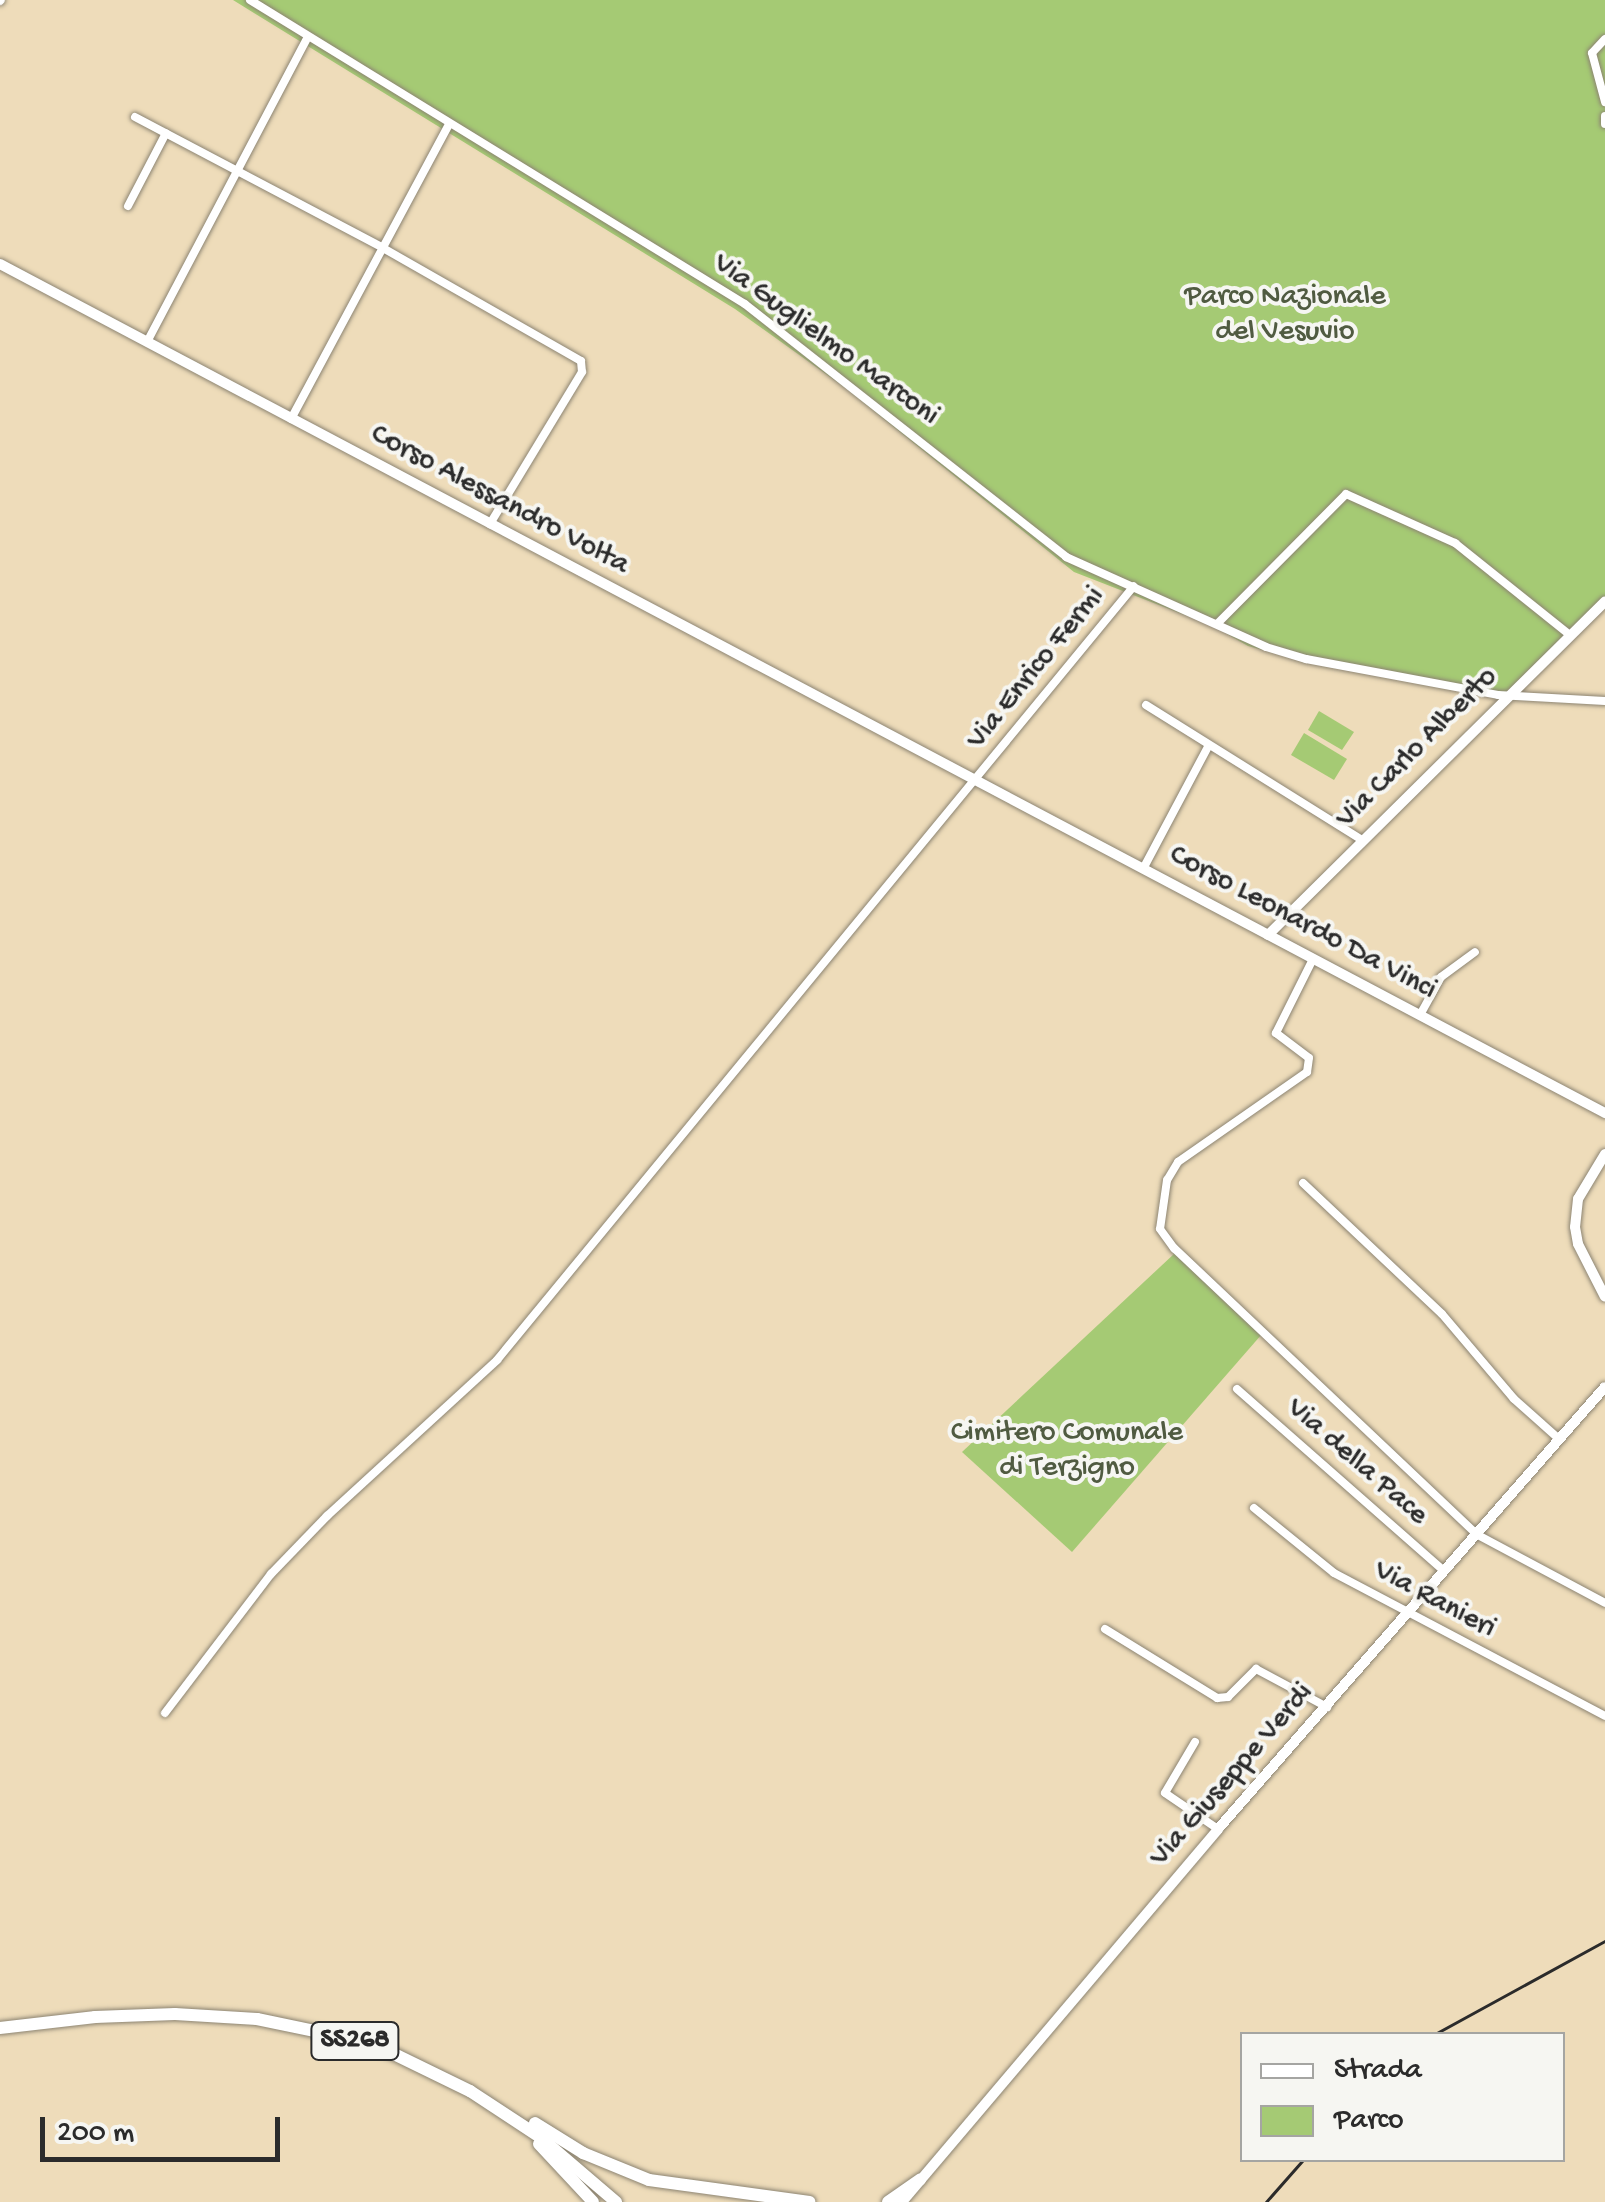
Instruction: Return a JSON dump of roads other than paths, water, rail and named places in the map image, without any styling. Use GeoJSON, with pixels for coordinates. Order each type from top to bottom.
{"type":"FeatureCollection","features":[{"type":"Feature","properties":{"kind":"highway","name":"SS268"},"geometry":{"type":"LineString","coordinates":[[0,2028],[95,2017],[201,2015],[313,2030],[366,2044],[487,2101],[540,2136],[616,2202]]}},
{"type":"Feature","properties":{"kind":"highway"},"geometry":{"type":"LineString","coordinates":[[470,2091],[515,2110],[582,2153],[649,2180],[810,2202]]}},
{"type":"Feature","properties":{"kind":"highway"},"geometry":{"type":"LineString","coordinates":[[487,2101],[539,2144],[592,2202]]}},
{"type":"Feature","properties":{"kind":"highway"},"geometry":{"type":"LineString","coordinates":[[888,2202],[920,2180]]}},
{"type":"Feature","properties":{"kind":"main road","name":"Corso Alessandro Volta"},"geometry":{"type":"LineString","coordinates":[[0,264],[975,780]]}},
{"type":"Feature","properties":{"kind":"main road","name":"Via Carlo Alberto"},"geometry":{"type":"LineString","coordinates":[[1268,935],[1605,600]]}},
{"type":"Feature","properties":{"kind":"main road","name":"Corso Leonardo Da Vinci"},"geometry":{"type":"LineString","coordinates":[[975,780],[1605,1113]]}},
{"type":"Feature","properties":{"kind":"main road"},"geometry":{"type":"LineString","coordinates":[[1604,1157],[1578,1199],[1574,1226],[1578,1244],[1605,1297]]}},
{"type":"Feature","properties":{"kind":"main road","name":"Via Giuseppe Verdi"},"geometry":{"type":"LineString","coordinates":[[902,2202],[1218,1829],[1605,1387]]}},
{"type":"Feature","properties":{"kind":"street","name":"Via Guglielmo Marconi"},"geometry":{"type":"LineString","coordinates":[[250,0],[746,304],[1066,557],[1266,647],[1306,659],[1510,694],[1605,701]]}},
{"type":"Feature","properties":{"kind":"street"},"geometry":{"type":"LineString","coordinates":[[147,342],[307,38]]}},
{"type":"Feature","properties":{"kind":"street"},"geometry":{"type":"LineString","coordinates":[[1605,40],[1592,53],[1605,102]]}},
{"type":"Feature","properties":{"kind":"street"},"geometry":{"type":"LineString","coordinates":[[1605,116],[1605,124]]}},
{"type":"Feature","properties":{"kind":"street"},"geometry":{"type":"LineString","coordinates":[[135,117],[382,248],[581,361],[582,372],[490,524]]}},
{"type":"Feature","properties":{"kind":"street"},"geometry":{"type":"LineString","coordinates":[[292,419],[449,124]]}},
{"type":"Feature","properties":{"kind":"street"},"geometry":{"type":"LineString","coordinates":[[128,206],[166,133]]}},
{"type":"Feature","properties":{"kind":"street"},"geometry":{"type":"LineString","coordinates":[[1217,624],[1346,494],[1455,543],[1570,635]]}},
{"type":"Feature","properties":{"kind":"street","name":"Via Enrico Fermi"},"geometry":{"type":"LineString","coordinates":[[166,1713],[271,1574],[326,1516],[497,1360],[1134,586]]}},
{"type":"Feature","properties":{"kind":"street"},"geometry":{"type":"LineString","coordinates":[[1146,705],[1362,840]]}},
{"type":"Feature","properties":{"kind":"street"},"geometry":{"type":"LineString","coordinates":[[1142,869],[1209,744]]}},
{"type":"Feature","properties":{"kind":"street"},"geometry":{"type":"LineString","coordinates":[[1420,1015],[1441,977],[1475,952]]}},
{"type":"Feature","properties":{"kind":"street"},"geometry":{"type":"LineString","coordinates":[[1313,959],[1276,1033],[1309,1058],[1307,1072],[1178,1162],[1167,1180],[1160,1229],[1174,1248],[1476,1534],[1605,1603]]}},
{"type":"Feature","properties":{"kind":"street"},"geometry":{"type":"LineString","coordinates":[[1303,1183],[1442,1314],[1514,1398],[1559,1440]]}},
{"type":"Feature","properties":{"kind":"street","name":"Via della Pace"},"geometry":{"type":"LineString","coordinates":[[1237,1389],[1444,1571]]}},
{"type":"Feature","properties":{"kind":"street","name":"Via Ranieri"},"geometry":{"type":"LineString","coordinates":[[1254,1508],[1334,1573],[1605,1716]]}},
{"type":"Feature","properties":{"kind":"street"},"geometry":{"type":"LineString","coordinates":[[1105,1630],[1217,1698],[1228,1698],[1256,1670],[1327,1707]]}},
{"type":"Feature","properties":{"kind":"street"},"geometry":{"type":"LineString","coordinates":[[1195,1742],[1165,1794],[1218,1829]]}},
{"type":"Feature","properties":{"kind":"railway"},"geometry":{"type":"LineString","coordinates":[[1439,2032],[1605,1941]]}},
{"type":"Feature","properties":{"kind":"railway"},"geometry":{"type":"LineString","coordinates":[[1266,2202],[1301,2162]]}},
{"type":"Feature","properties":{"kind":"park label","name":"Parco Nazionale del Vesuvio"},"geometry":{"type":"Point","coordinates":[1285,315]}},
{"type":"Feature","properties":{"kind":"park label","name":"Cimitero Comunale di Terzigno"},"geometry":{"type":"Point","coordinates":[1067,1451]}}]}
